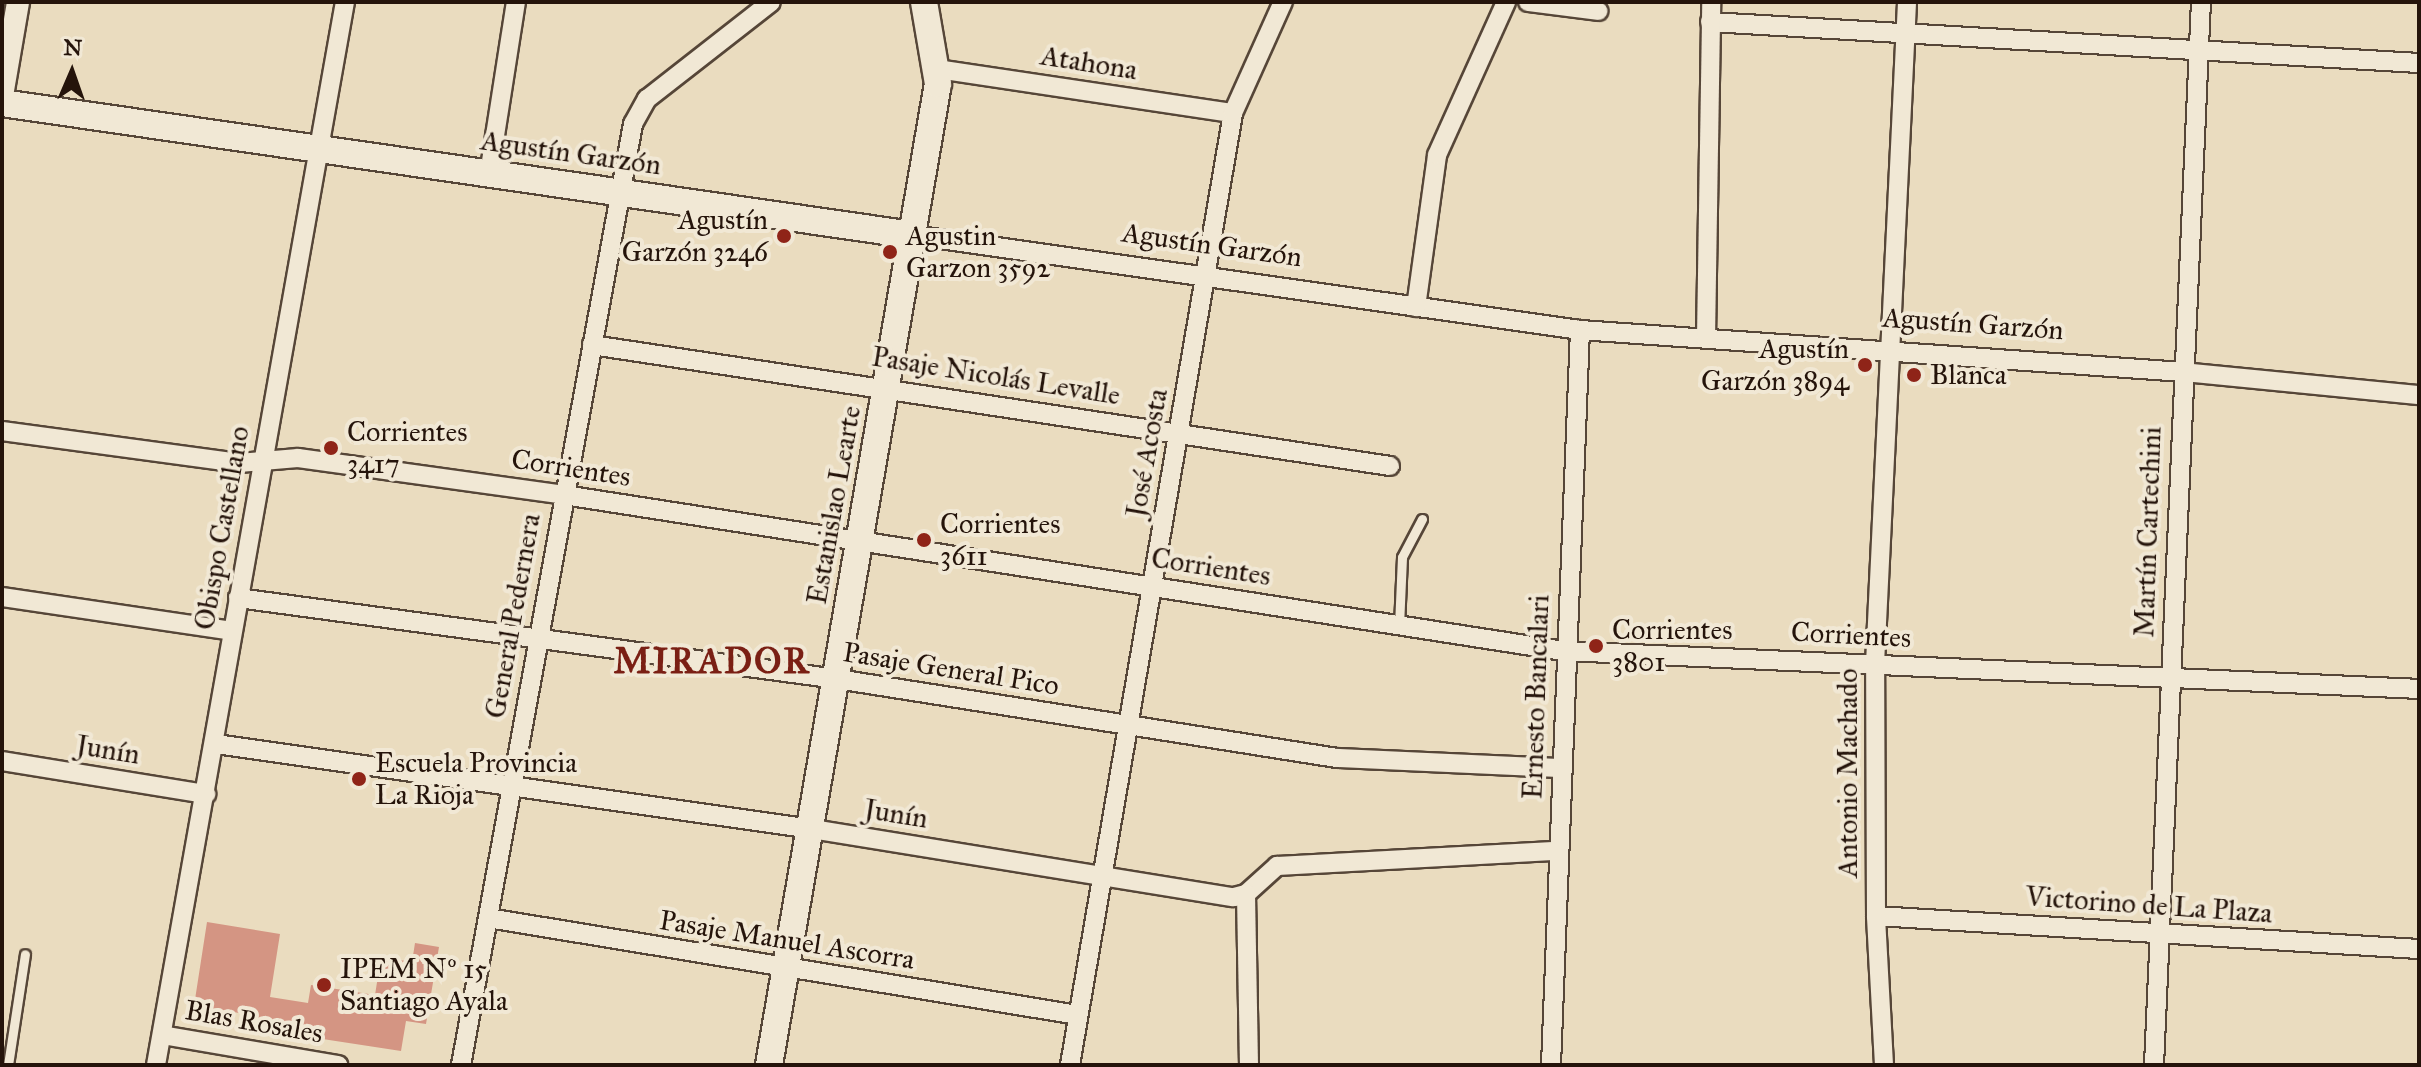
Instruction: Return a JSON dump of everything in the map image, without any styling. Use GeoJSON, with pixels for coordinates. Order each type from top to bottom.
{"type":"FeatureCollection","features":[{"type":"Feature","properties":{"kind":"main road","name":"Estanislao Learte"},"geometry":{"type":"LineString","coordinates":[[769,1065],[887,386],[937,69],[924,2]]}},
{"type":"Feature","properties":{"kind":"main road","name":"Agustín Garzón"},"geometry":{"type":"LineString","coordinates":[[2,103],[912,235]]}},
{"type":"Feature","properties":{"kind":"street"},"geometry":{"type":"LineString","coordinates":[[2,96],[18,2]]}},
{"type":"Feature","properties":{"kind":"street","name":"Obispo Castellano"},"geometry":{"type":"LineString","coordinates":[[156,1065],[216,744],[232,631],[345,2]]}},
{"type":"Feature","properties":{"kind":"street"},"geometry":{"type":"LineString","coordinates":[[489,174],[516,2]]}},
{"type":"Feature","properties":{"kind":"street","name":"General Pedernera"},"geometry":{"type":"LineString","coordinates":[[461,1065],[633,124],[647,99],[771,2]]}},
{"type":"Feature","properties":{"kind":"street","name":"José Acosta"},"geometry":{"type":"LineString","coordinates":[[1070,1065],[1208,277],[1233,113],[1283,2]]}},
{"type":"Feature","properties":{"kind":"street"},"geometry":{"type":"LineString","coordinates":[[1416,307],[1437,155],[1506,2]]}},
{"type":"Feature","properties":{"kind":"street"},"geometry":{"type":"LineString","coordinates":[[1528,2],[1598,11]]}},
{"type":"Feature","properties":{"kind":"street"},"geometry":{"type":"LineString","coordinates":[[1706,338],[1711,2]]}},
{"type":"Feature","properties":{"kind":"street","name":"Antonio Machado"},"geometry":{"type":"LineString","coordinates":[[1884,1065],[1876,916],[1875,664],[1907,2]]}},
{"type":"Feature","properties":{"kind":"street","name":"Martín Cartechini"},"geometry":{"type":"LineString","coordinates":[[2154,1065],[2201,2]]}},
{"type":"Feature","properties":{"kind":"street"},"geometry":{"type":"LineString","coordinates":[[1710,22],[2419,63]]}},
{"type":"Feature","properties":{"kind":"street","name":"Atahona"},"geometry":{"type":"LineString","coordinates":[[937,69],[1233,113]]}},
{"type":"Feature","properties":{"kind":"street","name":"Agustín Garzón"},"geometry":{"type":"LineString","coordinates":[[912,235],[1580,330],[2183,372],[2419,395]]}},
{"type":"Feature","properties":{"kind":"street","name":"Ernesto Bancalari"},"geometry":{"type":"LineString","coordinates":[[1551,1065],[1564,651],[1580,330]]}},
{"type":"Feature","properties":{"kind":"street","name":"Pasaje Nicolás Levalle"},"geometry":{"type":"LineString","coordinates":[[592,345],[887,386],[1390,466]]}},
{"type":"Feature","properties":{"kind":"street","name":"Corrientes"},"geometry":{"type":"LineString","coordinates":[[2,431],[239,463],[298,458],[564,495],[1564,651],[2419,689]]}},
{"type":"Feature","properties":{"kind":"street"},"geometry":{"type":"LineString","coordinates":[[2,597],[232,631]]}},
{"type":"Feature","properties":{"kind":"street","name":"Pasaje General Pico"},"geometry":{"type":"LineString","coordinates":[[238,598],[837,679],[1337,758],[1561,768]]}},
{"type":"Feature","properties":{"kind":"street","name":"Junín"},"geometry":{"type":"LineString","coordinates":[[216,744],[812,829],[1222,896],[1246,894]]}},
{"type":"Feature","properties":{"kind":"street","name":"Junín"},"geometry":{"type":"LineString","coordinates":[[2,761],[206,794]]}},
{"type":"Feature","properties":{"kind":"street"},"geometry":{"type":"LineString","coordinates":[[1249,1065],[1246,894],[1277,866],[1558,851]]}},
{"type":"Feature","properties":{"kind":"street","name":"Victorino de La Plaza"},"geometry":{"type":"LineString","coordinates":[[1876,916],[2419,949]]}},
{"type":"Feature","properties":{"kind":"street","name":"Pasaje Manuel Ascorra"},"geometry":{"type":"LineString","coordinates":[[488,918],[1078,1015]]}},
{"type":"Feature","properties":{"kind":"street","name":"Blas Rosales"},"geometry":{"type":"LineString","coordinates":[[162,1035],[338,1065]]}},
{"type":"Feature","properties":{"kind":"lane"},"geometry":{"type":"LineString","coordinates":[[1399,626],[1402,557],[1422,519]]}},
{"type":"Feature","properties":{"kind":"lane"},"geometry":{"type":"LineString","coordinates":[[8,1065],[25,954]]}},
{"type":"Feature","properties":{"kind":"building"},"geometry":{"type":"Polygon","coordinates":[[[207,922],[280,934],[270,997],[308,1003],[311,985],[375,995],[381,957],[412,962],[415,943],[439,947],[426,1024],[406,1021],[401,1051],[244,1027],[246,1014],[194,1006],[207,922]]]}},
{"type":"Feature","properties":{"kind":"place","name":"Agustín Garzón 3246"},"geometry":{"type":"Point","coordinates":[784,236]}},
{"type":"Feature","properties":{"kind":"place","name":"Agustin Garzon 3592"},"geometry":{"type":"Point","coordinates":[890,252]}},
{"type":"Feature","properties":{"kind":"place","name":"Agustín Garzón 3894"},"geometry":{"type":"Point","coordinates":[1865,365]}},
{"type":"Feature","properties":{"kind":"place","name":"Blanca"},"geometry":{"type":"Point","coordinates":[1914,375]}},
{"type":"Feature","properties":{"kind":"place","name":"Corrientes 3417"},"geometry":{"type":"Point","coordinates":[331,448]}},
{"type":"Feature","properties":{"kind":"place","name":"Corrientes 3611"},"geometry":{"type":"Point","coordinates":[924,540]}},
{"type":"Feature","properties":{"kind":"place","name":"Corrientes 3801"},"geometry":{"type":"Point","coordinates":[1596,646]}},
{"type":"Feature","properties":{"kind":"place","name":"Escuela Provincia La Rioja"},"geometry":{"type":"Point","coordinates":[359,779]}},
{"type":"Feature","properties":{"kind":"place","name":"IPEM Nº 15 Santiago Ayala"},"geometry":{"type":"Point","coordinates":[324,985]}},
{"type":"Feature","properties":{"kind":"district","name":"MIRADOR"},"geometry":{"type":"Point","coordinates":[712,662]}}]}
